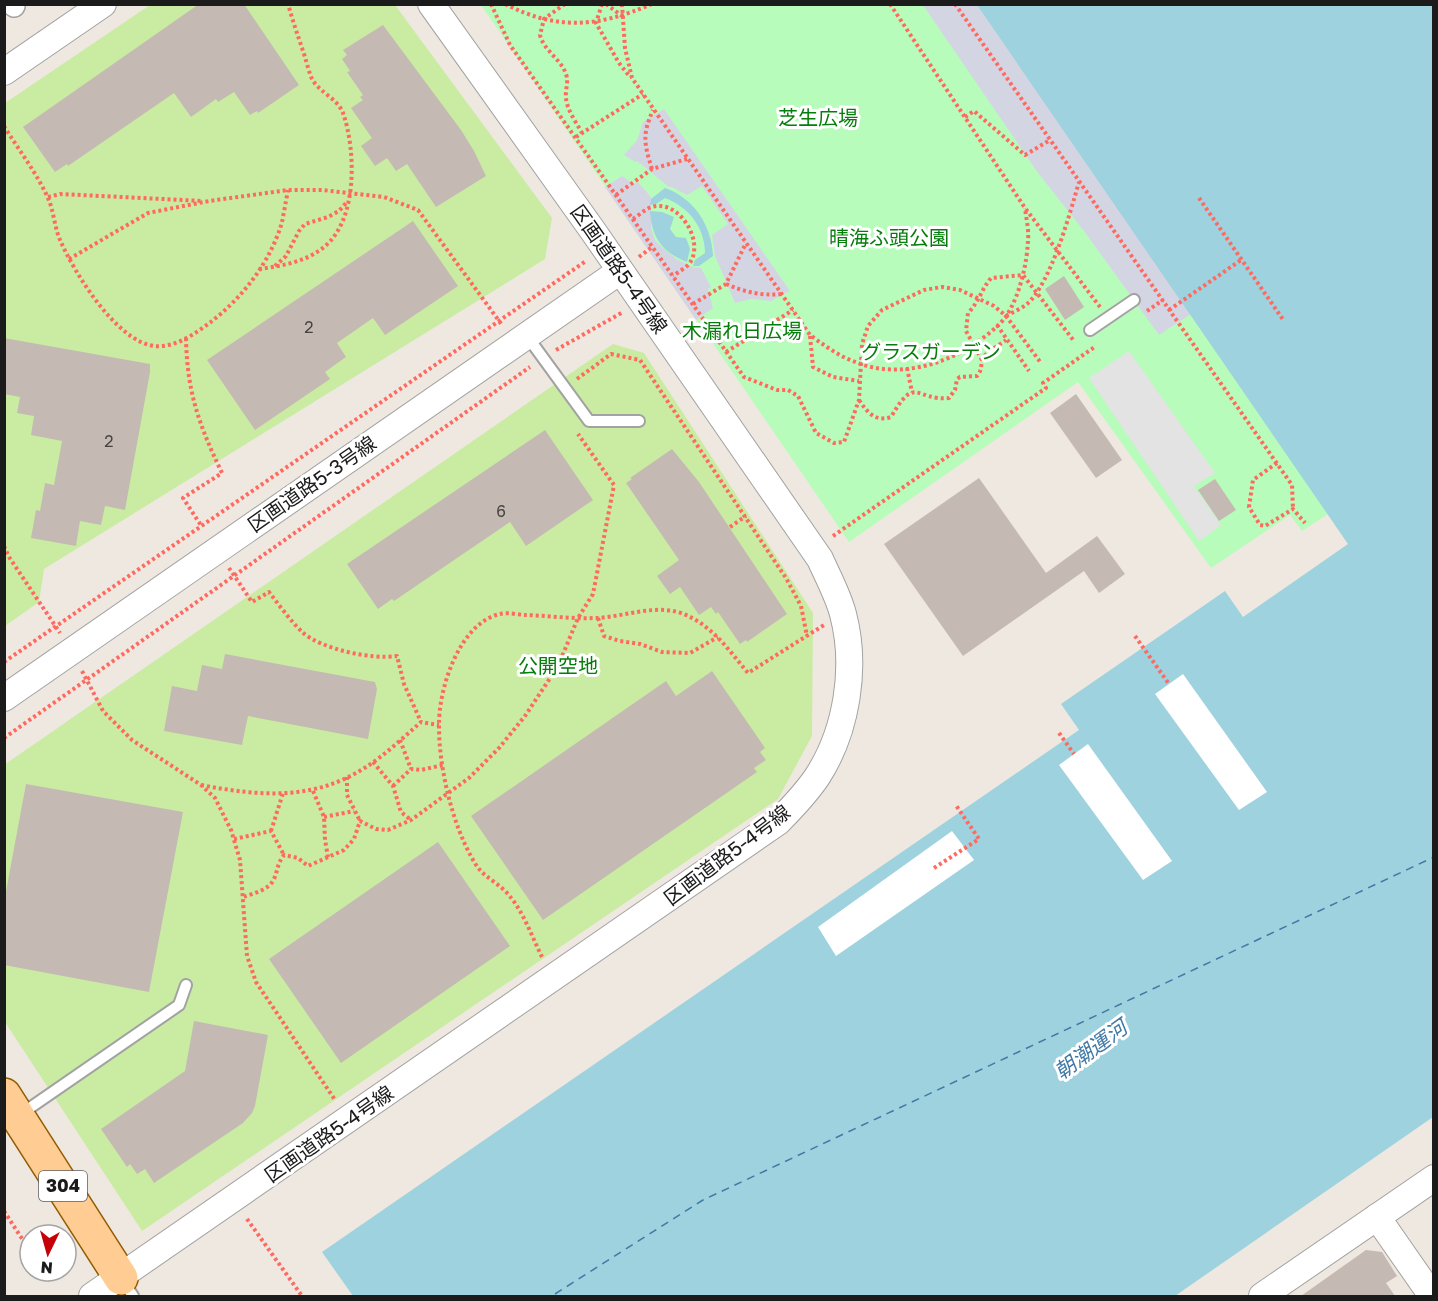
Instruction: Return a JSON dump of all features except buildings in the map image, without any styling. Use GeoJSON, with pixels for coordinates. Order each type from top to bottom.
{"type":"FeatureCollection","features":[{"type":"Feature","properties":{"kind":"main road","name":"304"},"geometry":{"type":"LineString","coordinates":[[11,1106],[127,1287]]}},
{"type":"Feature","properties":{"kind":"street"},"geometry":{"type":"LineString","coordinates":[[4,72],[103,4]]}},
{"type":"Feature","properties":{"kind":"street","name":"区画道路5-4号線"},"geometry":{"type":"LineString","coordinates":[[92,1296],[127,1287],[348,1121],[778,822],[817,776],[833,747],[845,704],[849,652],[843,614],[820,559],[629,264],[431,4]]}},
{"type":"Feature","properties":{"kind":"street","name":"区画道路5-3号線"},"geometry":{"type":"LineString","coordinates":[[4,698],[629,264]]}},
{"type":"Feature","properties":{"kind":"street"},"geometry":{"type":"LineString","coordinates":[[1262,1296],[1434,1178]]}},
{"type":"Feature","properties":{"kind":"street"},"geometry":{"type":"LineString","coordinates":[[1377,1217],[1432,1296]]}},
{"type":"Feature","properties":{"kind":"lane"},"geometry":{"type":"LineString","coordinates":[[1090,330],[1134,300]]}},
{"type":"Feature","properties":{"kind":"lane"},"geometry":{"type":"LineString","coordinates":[[521,339],[565,388],[589,421],[639,421]]}},
{"type":"Feature","properties":{"kind":"lane"},"geometry":{"type":"LineString","coordinates":[[11,1106],[179,1005],[186,985]]}},
{"type":"Feature","properties":{"kind":"path"},"geometry":{"type":"LineString","coordinates":[[259,269],[274,267],[309,256],[325,247],[344,217],[350,193],[351,154],[342,109],[313,80],[288,4]]}},
{"type":"Feature","properties":{"kind":"path"},"geometry":{"type":"LineString","coordinates":[[491,4],[510,45],[744,377],[777,390],[788,390],[798,396],[816,433],[834,443],[844,442],[859,400],[862,344],[868,326],[882,310],[924,290],[942,287],[980,298],[1006,316],[1041,363]]}},
{"type":"Feature","properties":{"kind":"path"},"geometry":{"type":"LineString","coordinates":[[505,4],[544,19],[596,23],[652,4]]}},
{"type":"Feature","properties":{"kind":"path"},"geometry":{"type":"LineString","coordinates":[[565,4],[544,19],[540,35],[541,40],[561,64],[566,75],[568,107],[582,133]]}},
{"type":"Feature","properties":{"kind":"path"},"geometry":{"type":"LineString","coordinates":[[596,23],[604,4],[622,16]]}},
{"type":"Feature","properties":{"kind":"path"},"geometry":{"type":"LineString","coordinates":[[622,4],[625,48],[632,78]]}},
{"type":"Feature","properties":{"kind":"path"},"geometry":{"type":"LineString","coordinates":[[955,4],[1292,484],[1293,509],[1305,522]]}},
{"type":"Feature","properties":{"kind":"path"},"geometry":{"type":"LineString","coordinates":[[893,5],[1026,208],[1107,318]]}},
{"type":"Feature","properties":{"kind":"path"},"geometry":{"type":"LineString","coordinates":[[596,23],[619,63],[632,78],[810,335],[831,351],[860,364],[893,370],[926,367],[956,356],[973,345],[1006,316],[1026,304],[1036,294],[1057,250],[1079,181]]}},
{"type":"Feature","properties":{"kind":"path"},"geometry":{"type":"LineString","coordinates":[[576,137],[643,94]]}},
{"type":"Feature","properties":{"kind":"path"},"geometry":{"type":"LineString","coordinates":[[652,169],[646,151],[645,128],[653,109]]}},
{"type":"Feature","properties":{"kind":"path"},"geometry":{"type":"LineString","coordinates":[[965,117],[974,111],[1025,155],[1050,140]]}},
{"type":"Feature","properties":{"kind":"path"},"geometry":{"type":"LineString","coordinates":[[4,126],[48,197],[59,238],[69,259],[102,308],[127,334],[154,346],[167,345],[200,331],[243,293],[259,269],[281,223],[288,190]]}},
{"type":"Feature","properties":{"kind":"path"},"geometry":{"type":"LineString","coordinates":[[616,195],[652,169],[687,159]]}},
{"type":"Feature","properties":{"kind":"path"},"geometry":{"type":"LineString","coordinates":[[69,259],[148,213],[209,201],[288,190],[322,190],[384,197],[418,210],[521,339],[532,367]]}},
{"type":"Feature","properties":{"kind":"path"},"geometry":{"type":"LineString","coordinates":[[48,197],[60,194],[209,201]]}},
{"type":"Feature","properties":{"kind":"path"},"geometry":{"type":"LineString","coordinates":[[1199,198],[1284,321]]}},
{"type":"Feature","properties":{"kind":"path"},"geometry":{"type":"LineString","coordinates":[[274,267],[286,256],[305,224],[328,217],[348,202]]}},
{"type":"Feature","properties":{"kind":"path"},"geometry":{"type":"LineString","coordinates":[[633,219],[650,207],[664,207],[676,212],[684,220],[695,241],[695,248],[691,263],[673,276]]}},
{"type":"Feature","properties":{"kind":"path"},"geometry":{"type":"LineString","coordinates":[[1006,316],[1023,275],[1028,239],[1026,208]]}},
{"type":"Feature","properties":{"kind":"path"},"geometry":{"type":"LineString","coordinates":[[693,304],[726,284],[746,243]]}},
{"type":"Feature","properties":{"kind":"path"},"geometry":{"type":"LineString","coordinates":[[629,264],[652,247]]}},
{"type":"Feature","properties":{"kind":"path"},"geometry":{"type":"LineString","coordinates":[[4,662],[594,255]]}},
{"type":"Feature","properties":{"kind":"path"},"geometry":{"type":"LineString","coordinates":[[1169,310],[1241,260]]}},
{"type":"Feature","properties":{"kind":"path"},"geometry":{"type":"LineString","coordinates":[[1023,275],[1074,341]]}},
{"type":"Feature","properties":{"kind":"path"},"geometry":{"type":"LineString","coordinates":[[859,400],[875,418],[883,420],[891,417],[901,399],[912,392],[949,398],[955,390],[957,379],[977,376],[982,370],[982,360],[966,331],[968,313],[991,278],[1023,275]]}},
{"type":"Feature","properties":{"kind":"path"},"geometry":{"type":"LineString","coordinates":[[726,284],[747,292],[765,295],[782,294]]}},
{"type":"Feature","properties":{"kind":"path"},"geometry":{"type":"LineString","coordinates":[[1143,314],[1162,300]]}},
{"type":"Feature","properties":{"kind":"path"},"geometry":{"type":"LineString","coordinates":[[553,352],[632,307]]}},
{"type":"Feature","properties":{"kind":"path"},"geometry":{"type":"LineString","coordinates":[[726,352],[793,310]]}},
{"type":"Feature","properties":{"kind":"path"},"geometry":{"type":"LineString","coordinates":[[997,325],[1029,371]]}},
{"type":"Feature","properties":{"kind":"path"},"geometry":{"type":"LineString","coordinates":[[810,335],[813,367],[833,376],[859,381]]}},
{"type":"Feature","properties":{"kind":"path"},"geometry":{"type":"LineString","coordinates":[[186,338],[189,388],[204,436],[222,473],[183,498],[252,602],[269,592],[304,634],[349,653],[372,657],[397,656],[404,684],[421,722]]}},
{"type":"Feature","properties":{"kind":"path"},"geometry":{"type":"LineString","coordinates":[[982,360],[1006,340]]}},
{"type":"Feature","properties":{"kind":"path"},"geometry":{"type":"LineString","coordinates":[[832,536],[1046,388],[1043,383],[1099,344]]}},
{"type":"Feature","properties":{"kind":"path"},"geometry":{"type":"LineString","coordinates":[[565,388],[611,354],[640,360],[786,578],[801,606],[807,636]]}},
{"type":"Feature","properties":{"kind":"path"},"geometry":{"type":"LineString","coordinates":[[4,738],[537,362]]}},
{"type":"Feature","properties":{"kind":"path"},"geometry":{"type":"LineString","coordinates":[[908,368],[912,392]]}},
{"type":"Feature","properties":{"kind":"path"},"geometry":{"type":"LineString","coordinates":[[347,777],[347,795],[360,821],[376,829],[388,830],[411,820],[469,778],[499,748],[525,716],[558,666],[578,618],[593,594],[614,485],[573,426]]}},
{"type":"Feature","properties":{"kind":"path"},"geometry":{"type":"LineString","coordinates":[[1277,463],[1253,480],[1249,507],[1260,525],[1265,526],[1293,509]]}},
{"type":"Feature","properties":{"kind":"path"},"geometry":{"type":"LineString","coordinates":[[730,527],[746,516]]}},
{"type":"Feature","properties":{"kind":"path"},"geometry":{"type":"LineString","coordinates":[[4,546],[72,651],[103,711],[132,740],[201,785],[215,798],[234,839],[240,860],[246,956],[256,982],[348,1121]]}},
{"type":"Feature","properties":{"kind":"path"},"geometry":{"type":"LineString","coordinates":[[553,979],[519,910],[504,890],[486,878],[472,859],[448,793],[439,725],[440,704],[446,677],[456,654],[471,633],[485,619],[502,613],[598,618],[654,609],[680,613],[700,622],[718,637],[748,674],[843,614]]}},
{"type":"Feature","properties":{"kind":"path"},"geometry":{"type":"LineString","coordinates":[[598,618],[604,636],[640,644],[662,652],[690,653],[718,637]]}},
{"type":"Feature","properties":{"kind":"path"},"geometry":{"type":"LineString","coordinates":[[1135,636],[1169,684]]}},
{"type":"Feature","properties":{"kind":"path"},"geometry":{"type":"LineString","coordinates":[[421,722],[439,725]]}},
{"type":"Feature","properties":{"kind":"path"},"geometry":{"type":"LineString","coordinates":[[201,785],[233,791],[283,793],[313,791],[347,777],[374,762],[421,722]]}},
{"type":"Feature","properties":{"kind":"path"},"geometry":{"type":"LineString","coordinates":[[1059,733],[1074,754]]}},
{"type":"Feature","properties":{"kind":"path"},"geometry":{"type":"LineString","coordinates":[[400,740],[411,769]]}},
{"type":"Feature","properties":{"kind":"path"},"geometry":{"type":"LineString","coordinates":[[374,762],[393,786],[401,812],[411,820]]}},
{"type":"Feature","properties":{"kind":"path"},"geometry":{"type":"LineString","coordinates":[[393,786],[411,769],[421,770],[443,765]]}},
{"type":"Feature","properties":{"kind":"path"},"geometry":{"type":"LineString","coordinates":[[313,791],[324,818],[328,857]]}},
{"type":"Feature","properties":{"kind":"path"},"geometry":{"type":"LineString","coordinates":[[283,793],[272,831],[284,855]]}},
{"type":"Feature","properties":{"kind":"path"},"geometry":{"type":"LineString","coordinates":[[934,868],[979,839],[955,804]]}},
{"type":"Feature","properties":{"kind":"path"},"geometry":{"type":"LineString","coordinates":[[324,818],[354,811]]}},
{"type":"Feature","properties":{"kind":"path"},"geometry":{"type":"LineString","coordinates":[[284,855],[298,858],[308,866],[344,850],[354,839],[360,821]]}},
{"type":"Feature","properties":{"kind":"path"},"geometry":{"type":"LineString","coordinates":[[234,839],[272,831]]}},
{"type":"Feature","properties":{"kind":"path"},"geometry":{"type":"LineString","coordinates":[[244,897],[265,889],[274,880],[277,864],[284,855]]}},
{"type":"Feature","properties":{"kind":"path"},"geometry":{"type":"LineString","coordinates":[[4,1211],[18,1233]]}},
{"type":"Feature","properties":{"kind":"path"},"geometry":{"type":"LineString","coordinates":[[247,1219],[302,1296]]}},
{"type":"Feature","properties":{"kind":"green space"},"geometry":{"type":"Polygon","coordinates":[[[150,5],[395,5],[552,218],[545,259],[44,569],[39,602],[5,626],[5,103],[150,5]]]}},
{"type":"Feature","properties":{"kind":"green space","name":"晴海ふ頭公園"},"geometry":{"type":"Polygon","coordinates":[[[481,5],[977,5],[1328,514],[1302,531],[1290,515],[1211,568],[1078,382],[849,542],[481,5]]]}},
{"type":"Feature","properties":{"kind":"green space","name":"公開空地"},"geometry":{"type":"Polygon","coordinates":[[[613,344],[644,353],[813,613],[812,736],[778,799],[142,1231],[5,1022],[4,765],[613,344]]]}},
{"type":"Feature","properties":{"kind":"shaded area"},"geometry":{"type":"Polygon","coordinates":[[[923,5],[977,5],[1191,314],[1159,335],[1084,231],[1038,173],[923,5]]]}},
{"type":"Feature","properties":{"kind":"shaded area"},"geometry":{"type":"Polygon","coordinates":[[[664,109],[790,291],[771,301],[750,299],[735,303],[715,256],[712,235],[728,224],[702,186],[687,195],[669,187],[637,161],[624,155],[637,140],[643,122],[664,109]]]}},
{"type":"Feature","properties":{"kind":"shaded area"},"geometry":{"type":"Polygon","coordinates":[[[622,176],[634,184],[638,182],[651,197],[651,228],[655,240],[676,259],[701,268],[711,287],[708,289],[713,308],[696,320],[605,187],[622,176]]]}},
{"type":"Feature","properties":{"kind":"shaded area"},"geometry":{"type":"Polygon","coordinates":[[[1129,351],[1215,473],[1194,486],[1221,525],[1199,541],[1089,378],[1129,351]]]}},
{"type":"Feature","properties":{"kind":"water","name":"朝潮運河"},"geometry":{"type":"Polygon","coordinates":[[[977,5],[1433,5],[1433,1117],[1175,1296],[353,1296],[322,1252],[1079,730],[1061,704],[1225,591],[1243,617],[1348,544],[977,5]]]}},
{"type":"Feature","properties":{"kind":"water"},"geometry":{"type":"Polygon","coordinates":[[[665,188],[693,206],[705,224],[713,256],[699,266],[693,266],[695,260],[705,253],[702,235],[694,219],[681,207],[665,198],[650,205],[651,199],[665,188]]]}},
{"type":"Feature","properties":{"kind":"water"},"geometry":{"type":"Polygon","coordinates":[[[650,211],[662,212],[674,217],[670,229],[676,237],[686,238],[690,249],[687,262],[671,254],[660,243],[653,229],[650,211]]]}},
{"type":"Feature","properties":{"kind":"pier"},"geometry":{"type":"Polygon","coordinates":[[[1183,674],[1267,792],[1239,810],[1155,694],[1183,674]]]}},
{"type":"Feature","properties":{"kind":"pier"},"geometry":{"type":"Polygon","coordinates":[[[1088,744],[1172,861],[1143,880],[1059,765],[1088,744]]]}},
{"type":"Feature","properties":{"kind":"pier"},"geometry":{"type":"Polygon","coordinates":[[[952,831],[974,860],[836,956],[818,927],[952,831]]]}},
{"type":"Feature","properties":{"kind":"ferry route"},"geometry":{"type":"LineString","coordinates":[[555,1294],[703,1200],[1434,857]]}},
{"type":"Feature","properties":{"kind":"park label","name":"芝生広場"},"geometry":{"type":"Point","coordinates":[818,118]}},
{"type":"Feature","properties":{"kind":"park label","name":"木漏れ日広場"},"geometry":{"type":"Point","coordinates":[742,331]}},
{"type":"Feature","properties":{"kind":"park label","name":"グラスガーデン"},"geometry":{"type":"Point","coordinates":[931,352]}}]}
